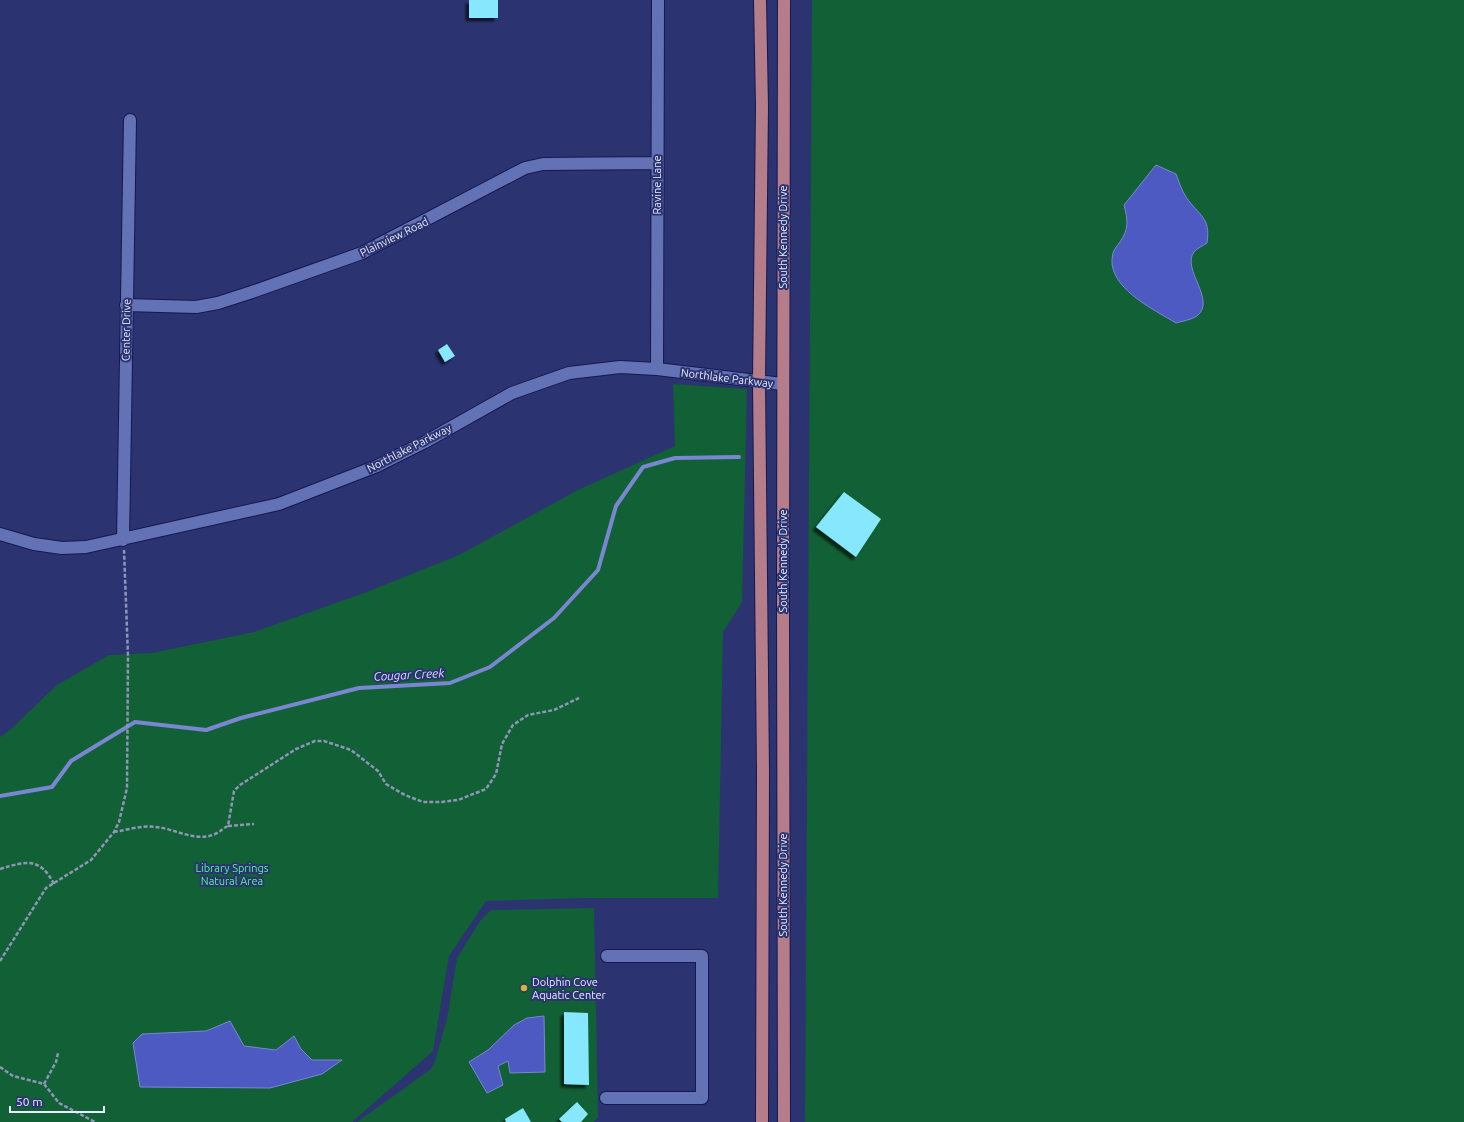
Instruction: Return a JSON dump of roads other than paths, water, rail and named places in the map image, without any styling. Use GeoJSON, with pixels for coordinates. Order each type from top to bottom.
{"type":"FeatureCollection","features":[{"type":"Feature","properties":{"kind":"main road","name":"South Kennedy Drive"},"geometry":{"type":"LineString","coordinates":[[760,0],[762,106],[759,382],[763,771],[762,1122]]}},
{"type":"Feature","properties":{"kind":"main road","name":"South Kennedy Drive"},"geometry":{"type":"LineString","coordinates":[[784,0],[782,384],[784,530],[784,1122]]}},
{"type":"Feature","properties":{"kind":"street","name":"Ravine Lane"},"geometry":{"type":"LineString","coordinates":[[656,369],[658,0]]}},
{"type":"Feature","properties":{"kind":"street","name":"Center Drive"},"geometry":{"type":"LineString","coordinates":[[123,540],[130,120]]}},
{"type":"Feature","properties":{"kind":"street","name":"Plainview Road"},"geometry":{"type":"LineString","coordinates":[[126,305],[196,307],[218,303],[252,292],[362,253],[525,168],[543,164],[656,163]]}},
{"type":"Feature","properties":{"kind":"street","name":"Northlake Parkway"},"geometry":{"type":"LineString","coordinates":[[0,534],[34,544],[62,548],[86,547],[123,540],[279,504],[377,466],[425,442],[512,393],[539,382],[588,369],[656,369],[782,384]]}},
{"type":"Feature","properties":{"kind":"street"},"geometry":{"type":"LineString","coordinates":[[606,1098],[702,1098],[702,956],[607,956]]}},
{"type":"Feature","properties":{"kind":"waterway","name":"Cougar Creek"},"geometry":{"type":"LineString","coordinates":[[0,796],[52,787],[71,761],[135,722],[206,730],[241,718],[359,688],[450,683],[490,667],[554,618],[598,570],[616,506],[643,467],[675,458],[739,457]]}},
{"type":"Feature","properties":{"kind":"place","name":"Dolphin Cove Aquatic Center"},"geometry":{"type":"Point","coordinates":[524,988]}},
{"type":"Feature","properties":{"kind":"park label","name":"Library Springs Natural Area"},"geometry":{"type":"Point","coordinates":[232,874]}}]}
